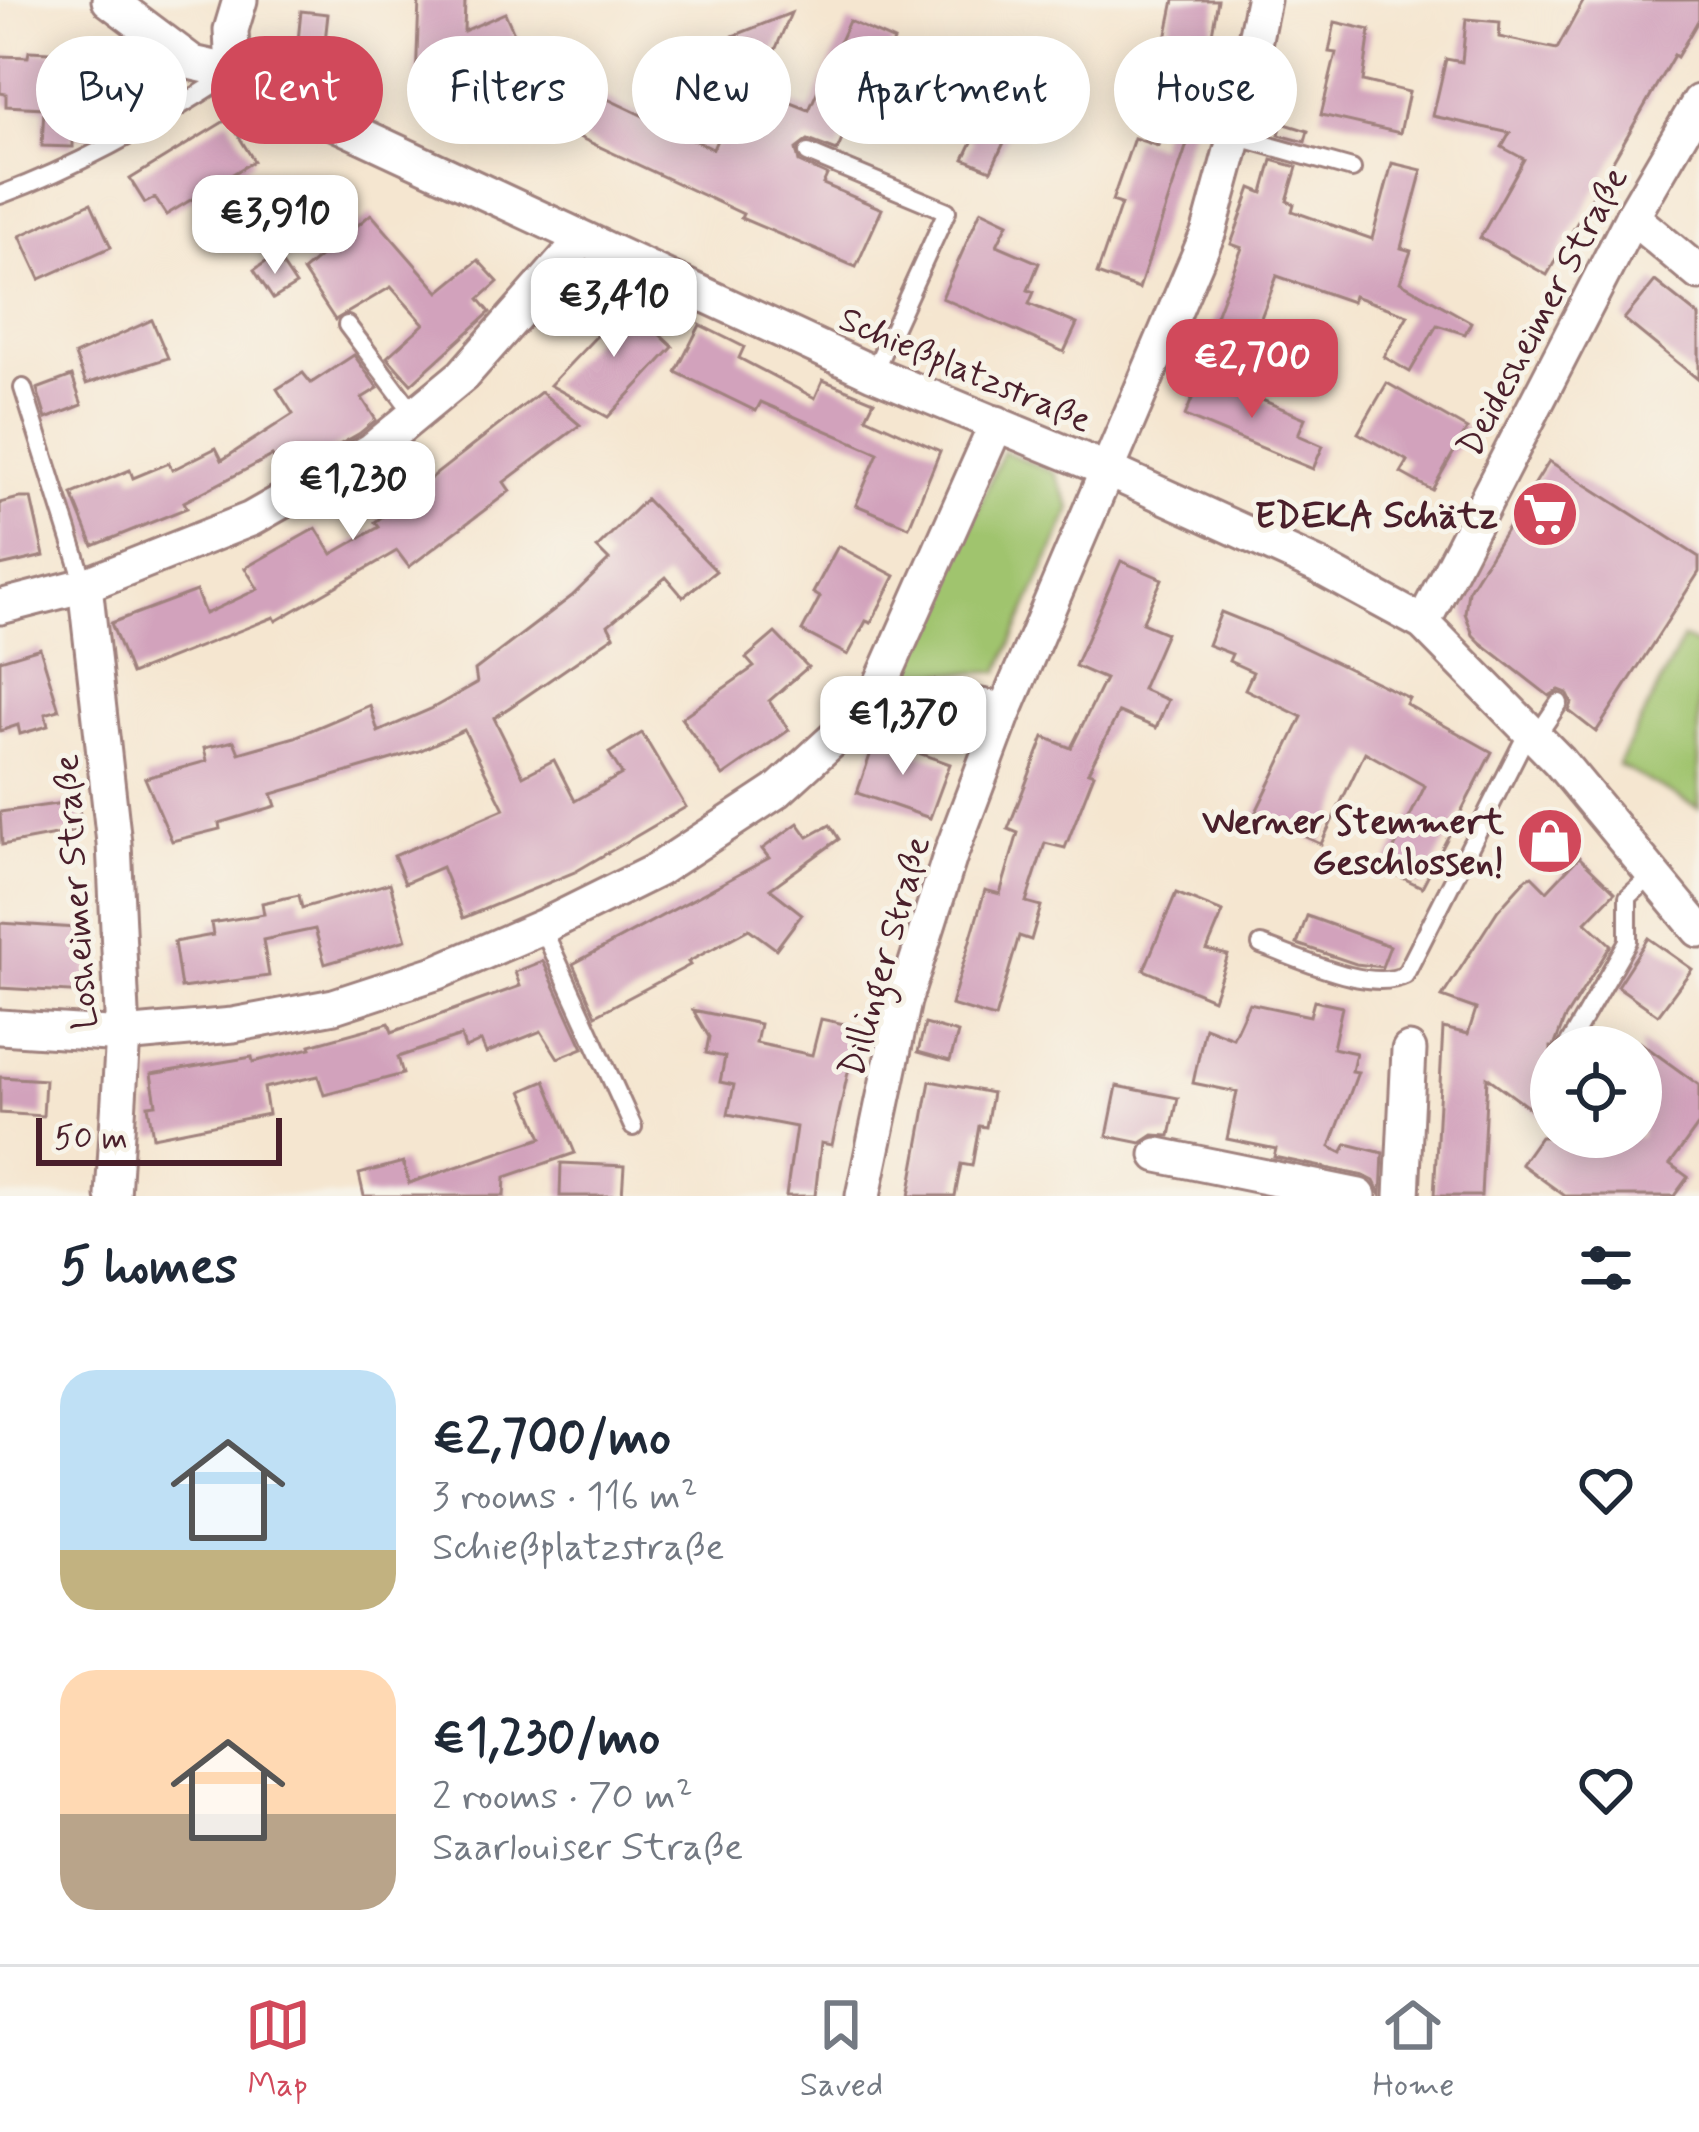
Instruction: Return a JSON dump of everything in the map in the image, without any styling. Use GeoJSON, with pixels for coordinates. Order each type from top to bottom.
{"type":"FeatureCollection","features":[{"type":"Feature","properties":{"kind":"street","name":"Schießplatzstraße"},"geometry":{"type":"LineString","coordinates":[[109,0],[194,63],[211,67]]}},
{"type":"Feature","properties":{"kind":"street"},"geometry":{"type":"LineString","coordinates":[[231,36],[240,0]]}},
{"type":"Feature","properties":{"kind":"street","name":"Dillinger Straße"},"geometry":{"type":"LineString","coordinates":[[1256,36],[1263,0]]}},
{"type":"Feature","properties":{"kind":"street","name":"Deidesheimer Straße"},"geometry":{"type":"LineString","coordinates":[[1423,623],[1632,217],[1699,102]]}},
{"type":"Feature","properties":{"kind":"street","name":"Schießplatzstraße"},"geometry":{"type":"LineString","coordinates":[[383,144],[873,373],[1105,469],[1318,566],[1423,623],[1532,734],[1699,930]]}},
{"type":"Feature","properties":{"kind":"street","name":"Dillinger Straße"},"geometry":{"type":"LineString","coordinates":[[863,1196],[904,1001],[950,856],[1005,710],[1209,231],[1233,144]]}},
{"type":"Feature","properties":{"kind":"street"},"geometry":{"type":"LineString","coordinates":[[1632,217],[1699,273]]}},
{"type":"Feature","properties":{"kind":"street"},"geometry":{"type":"LineString","coordinates":[[0,607],[85,584],[250,519],[372,450],[463,375],[583,239]]}},
{"type":"Feature","properties":{"kind":"street"},"geometry":{"type":"LineString","coordinates":[[0,1027],[123,1035],[233,1025],[334,1006],[437,972],[657,870],[777,791],[872,704],[997,423]]}},
{"type":"Feature","properties":{"kind":"street","name":"Losheimer Straße"},"geometry":{"type":"LineString","coordinates":[[85,584],[114,843],[123,1035],[113,1196]]}},
{"type":"Feature","properties":{"kind":"street"},"geometry":{"type":"LineString","coordinates":[[872,704],[933,698],[1005,710]]}},
{"type":"Feature","properties":{"kind":"street"},"geometry":{"type":"LineString","coordinates":[[1402,1196],[1409,1050]]}},
{"type":"Feature","properties":{"kind":"street"},"geometry":{"type":"LineString","coordinates":[[1158,1155],[1359,1196]]}},
{"type":"Feature","properties":{"kind":"lane"},"geometry":{"type":"LineString","coordinates":[[0,195],[55,175],[211,87]]}},
{"type":"Feature","properties":{"kind":"lane"},"geometry":{"type":"LineString","coordinates":[[1263,144],[1352,169]]}},
{"type":"Feature","properties":{"kind":"lane"},"geometry":{"type":"LineString","coordinates":[[808,153],[947,211],[873,373]]}},
{"type":"Feature","properties":{"kind":"lane"},"geometry":{"type":"LineString","coordinates":[[347,325],[415,415]]}},
{"type":"Feature","properties":{"kind":"lane"},"geometry":{"type":"LineString","coordinates":[[23,388],[85,584]]}},
{"type":"Feature","properties":{"kind":"lane"},"geometry":{"type":"LineString","coordinates":[[1261,945],[1368,981],[1393,981],[1405,975],[1532,734],[1558,704]]}},
{"type":"Feature","properties":{"kind":"lane"},"geometry":{"type":"LineString","coordinates":[[1579,1026],[1628,940],[1628,897],[1653,874]]}},
{"type":"Feature","properties":{"kind":"lane"},"geometry":{"type":"LineString","coordinates":[[542,927],[633,1127]]}},
{"type":"Feature","properties":{"kind":"green space"},"geometry":{"type":"Polygon","coordinates":[[[1003,451],[1055,473],[1071,509],[999,672],[906,674],[1003,451]]]}},
{"type":"Feature","properties":{"kind":"green space"},"geometry":{"type":"Polygon","coordinates":[[[1683,638],[1699,647],[1699,808],[1618,765],[1683,638]]]}},
{"type":"Feature","properties":{"kind":"building"},"geometry":{"type":"Polygon","coordinates":[[[419,0],[465,0],[464,31],[505,13],[515,36],[418,36],[419,0]]]}},
{"type":"Feature","properties":{"kind":"building"},"geometry":{"type":"Polygon","coordinates":[[[1174,0],[1218,0],[1212,36],[1167,36],[1174,0]]]}},
{"type":"Feature","properties":{"kind":"building"},"geometry":{"type":"Polygon","coordinates":[[[1584,0],[1699,0],[1699,19],[1547,275],[1480,238],[1524,159],[1502,147],[1510,133],[1433,116],[1446,59],[1462,62],[1466,19],[1500,22],[1499,37],[1557,49],[1584,0]]]}},
{"type":"Feature","properties":{"kind":"building"},"geometry":{"type":"Polygon","coordinates":[[[301,11],[328,14],[326,36],[298,36],[301,11]]]}},
{"type":"Feature","properties":{"kind":"building"},"geometry":{"type":"Polygon","coordinates":[[[791,13],[781,36],[733,36],[791,13]]]}},
{"type":"Feature","properties":{"kind":"building"},"geometry":{"type":"Polygon","coordinates":[[[849,21],[883,36],[842,36],[849,21]]]}},
{"type":"Feature","properties":{"kind":"building"},"geometry":{"type":"Polygon","coordinates":[[[1335,22],[1370,30],[1363,81],[1409,92],[1400,133],[1321,115],[1336,53],[1329,52],[1335,22]]]}},
{"type":"Feature","properties":{"kind":"building"},"geometry":{"type":"Polygon","coordinates":[[[29,51],[36,51],[36,108],[6,106],[6,94],[0,93],[0,56],[28,57],[29,51]]]}},
{"type":"Feature","properties":{"kind":"building"},"geometry":{"type":"Polygon","coordinates":[[[815,97],[815,143],[808,140],[796,149],[799,162],[827,175],[823,184],[882,209],[856,267],[741,218],[743,214],[594,144],[608,144],[608,99],[632,111],[632,144],[702,144],[713,149],[715,144],[791,144],[791,103],[809,110],[815,97]]]}},
{"type":"Feature","properties":{"kind":"building"},"geometry":{"type":"Polygon","coordinates":[[[1297,128],[1308,131],[1305,142],[1297,140],[1297,128]]]}},
{"type":"Feature","properties":{"kind":"building"},"geometry":{"type":"Polygon","coordinates":[[[211,129],[211,144],[243,144],[254,161],[166,215],[155,198],[145,203],[130,179],[211,129]]]}},
{"type":"Feature","properties":{"kind":"building"},"geometry":{"type":"Polygon","coordinates":[[[971,144],[1003,144],[991,170],[964,159],[971,144]]]}},
{"type":"Feature","properties":{"kind":"building"},"geometry":{"type":"Polygon","coordinates":[[[1132,144],[1187,144],[1139,289],[1097,274],[1121,204],[1112,201],[1132,144]]]}},
{"type":"Feature","properties":{"kind":"building"},"geometry":{"type":"Polygon","coordinates":[[[1272,160],[1297,167],[1287,201],[1294,204],[1292,211],[1372,239],[1392,163],[1422,170],[1401,248],[1411,251],[1400,282],[1471,322],[1465,334],[1437,325],[1410,372],[1384,357],[1408,315],[1277,276],[1252,341],[1212,326],[1242,248],[1231,244],[1251,188],[1263,193],[1272,160]]]}},
{"type":"Feature","properties":{"kind":"building"},"geometry":{"type":"Polygon","coordinates":[[[91,203],[111,247],[40,279],[20,236],[91,203]]]}},
{"type":"Feature","properties":{"kind":"building"},"geometry":{"type":"Polygon","coordinates":[[[981,210],[1008,223],[997,245],[1039,263],[1028,290],[1034,292],[1029,304],[1077,324],[1064,352],[942,298],[981,210]]]}},
{"type":"Feature","properties":{"kind":"building"},"geometry":{"type":"Polygon","coordinates":[[[371,214],[439,292],[478,260],[498,282],[479,299],[490,312],[411,384],[387,357],[424,324],[391,287],[335,320],[303,271],[371,214]]]}},
{"type":"Feature","properties":{"kind":"building"},"geometry":{"type":"Polygon","coordinates":[[[276,255],[296,285],[273,299],[254,270],[276,255]]]}},
{"type":"Feature","properties":{"kind":"building"},"geometry":{"type":"Polygon","coordinates":[[[1655,281],[1699,316],[1699,380],[1624,319],[1655,281]]]}},
{"type":"Feature","properties":{"kind":"building"},"geometry":{"type":"Polygon","coordinates":[[[618,296],[673,347],[608,417],[550,385],[607,325],[599,317],[618,296]]]}},
{"type":"Feature","properties":{"kind":"building"},"geometry":{"type":"Polygon","coordinates":[[[152,320],[168,358],[86,384],[75,355],[152,320]]]}},
{"type":"Feature","properties":{"kind":"building"},"geometry":{"type":"Polygon","coordinates":[[[700,325],[744,347],[739,358],[815,398],[823,380],[874,401],[866,417],[940,451],[909,527],[856,505],[878,453],[761,402],[756,411],[676,372],[700,325]]]}},
{"type":"Feature","properties":{"kind":"building"},"geometry":{"type":"Polygon","coordinates":[[[354,355],[378,388],[362,398],[376,420],[360,433],[285,476],[272,456],[184,502],[187,508],[93,546],[72,494],[130,470],[133,478],[169,463],[172,470],[216,448],[222,460],[293,414],[277,389],[303,373],[311,383],[354,355]]]}},
{"type":"Feature","properties":{"kind":"building"},"geometry":{"type":"Polygon","coordinates":[[[1202,375],[1305,418],[1298,435],[1323,446],[1313,469],[1185,416],[1202,375]]]}},
{"type":"Feature","properties":{"kind":"building"},"geometry":{"type":"Polygon","coordinates":[[[72,376],[82,405],[46,419],[37,389],[72,376]]]}},
{"type":"Feature","properties":{"kind":"building"},"geometry":{"type":"Polygon","coordinates":[[[1387,383],[1467,429],[1432,490],[1401,473],[1408,461],[1358,433],[1387,383]]]}},
{"type":"Feature","properties":{"kind":"building"},"geometry":{"type":"Polygon","coordinates":[[[541,392],[580,425],[504,482],[510,491],[409,567],[397,551],[276,621],[274,617],[131,674],[111,623],[196,591],[205,614],[258,589],[245,568],[316,528],[332,554],[379,527],[375,522],[541,392]]]}},
{"type":"Feature","properties":{"kind":"building"},"geometry":{"type":"Polygon","coordinates":[[[1549,461],[1699,557],[1699,572],[1596,732],[1569,711],[1572,703],[1567,693],[1559,690],[1549,696],[1481,643],[1465,613],[1468,591],[1549,461]]]}},
{"type":"Feature","properties":{"kind":"building"},"geometry":{"type":"Polygon","coordinates":[[[31,498],[44,556],[0,566],[0,503],[31,498]]]}},
{"type":"Feature","properties":{"kind":"building"},"geometry":{"type":"Polygon","coordinates":[[[646,499],[716,571],[683,597],[666,577],[608,625],[614,636],[494,718],[523,776],[554,760],[575,801],[622,774],[609,753],[642,733],[686,807],[575,872],[463,918],[442,867],[405,883],[394,856],[504,809],[464,730],[419,751],[272,794],[276,806],[219,823],[220,829],[172,841],[145,778],[207,761],[204,748],[234,741],[239,753],[295,737],[370,705],[378,732],[431,709],[477,683],[475,670],[572,596],[609,560],[597,548],[646,499]]]}},
{"type":"Feature","properties":{"kind":"building"},"geometry":{"type":"Polygon","coordinates":[[[838,546],[895,576],[848,655],[802,631],[820,597],[813,593],[838,546]]]}},
{"type":"Feature","properties":{"kind":"building"},"geometry":{"type":"Polygon","coordinates":[[[1121,561],[1162,579],[1142,623],[1166,633],[1142,689],[1168,700],[1156,728],[1119,712],[1088,772],[1094,774],[1065,848],[1045,843],[1026,902],[1041,906],[1031,940],[1019,936],[995,1018],[951,1005],[985,890],[1000,894],[1018,833],[1008,829],[1044,737],[1071,748],[1105,679],[1075,666],[1121,561]]]}},
{"type":"Feature","properties":{"kind":"building"},"geometry":{"type":"Polygon","coordinates":[[[1221,612],[1409,698],[1406,704],[1492,752],[1422,887],[1384,869],[1425,786],[1365,752],[1321,844],[1255,814],[1302,717],[1245,689],[1253,672],[1229,661],[1232,654],[1208,645],[1221,612]]]}},
{"type":"Feature","properties":{"kind":"building"},"geometry":{"type":"Polygon","coordinates":[[[775,633],[808,667],[769,701],[789,730],[723,776],[681,718],[754,667],[746,658],[775,633]]]}},
{"type":"Feature","properties":{"kind":"building"},"geometry":{"type":"Polygon","coordinates":[[[40,648],[59,710],[45,714],[48,726],[20,734],[18,725],[0,731],[0,660],[40,648]]]}},
{"type":"Feature","properties":{"kind":"building"},"geometry":{"type":"Polygon","coordinates":[[[876,738],[950,764],[930,818],[857,793],[876,738]]]}},
{"type":"Feature","properties":{"kind":"building"},"geometry":{"type":"Polygon","coordinates":[[[78,801],[82,830],[2,845],[0,812],[78,801]]]}},
{"type":"Feature","properties":{"kind":"building"},"geometry":{"type":"Polygon","coordinates":[[[798,823],[808,837],[830,825],[839,839],[770,889],[802,914],[776,949],[749,929],[596,1015],[573,964],[769,858],[762,849],[798,823]]]}},
{"type":"Feature","properties":{"kind":"building"},"geometry":{"type":"Polygon","coordinates":[[[1579,857],[1615,892],[1586,922],[1611,945],[1562,1026],[1530,1026],[1530,1109],[1487,1077],[1481,1196],[1434,1196],[1443,1028],[1468,1034],[1476,1009],[1442,997],[1498,910],[1526,879],[1532,876],[1547,891],[1579,857]]]}},
{"type":"Feature","properties":{"kind":"building"},"geometry":{"type":"Polygon","coordinates":[[[390,883],[406,940],[325,964],[315,929],[263,940],[269,976],[181,988],[174,942],[213,935],[211,923],[264,914],[262,903],[299,895],[302,908],[390,883]]]}},
{"type":"Feature","properties":{"kind":"building"},"geometry":{"type":"Polygon","coordinates":[[[1176,893],[1223,912],[1207,950],[1228,955],[1213,999],[1144,970],[1176,893]]]}},
{"type":"Feature","properties":{"kind":"building"},"geometry":{"type":"Polygon","coordinates":[[[1307,916],[1390,946],[1382,967],[1356,964],[1297,944],[1307,916]]]}},
{"type":"Feature","properties":{"kind":"building"},"geometry":{"type":"Polygon","coordinates":[[[0,923],[91,929],[87,993],[0,988],[0,923]]]}},
{"type":"Feature","properties":{"kind":"building"},"geometry":{"type":"Polygon","coordinates":[[[1648,938],[1692,969],[1658,1015],[1617,986],[1648,938]]]}},
{"type":"Feature","properties":{"kind":"building"},"geometry":{"type":"Polygon","coordinates":[[[543,961],[583,1048],[558,1058],[541,1031],[486,1053],[481,1041],[465,1048],[461,1036],[398,1057],[403,1074],[324,1095],[318,1076],[264,1088],[268,1114],[153,1137],[148,1105],[156,1104],[151,1074],[252,1057],[253,1062],[389,1023],[392,1032],[520,986],[515,972],[543,961]]]}},
{"type":"Feature","properties":{"kind":"building"},"geometry":{"type":"Polygon","coordinates":[[[1314,1001],[1342,1007],[1333,1048],[1356,1053],[1352,1071],[1358,1072],[1330,1147],[1342,1153],[1347,1144],[1383,1153],[1381,1195],[1374,1181],[1364,1176],[1274,1157],[1276,1149],[1227,1139],[1237,1092],[1193,1083],[1205,1027],[1233,1038],[1249,1003],[1310,1016],[1314,1001]]]}},
{"type":"Feature","properties":{"kind":"building"},"geometry":{"type":"Polygon","coordinates":[[[693,1010],[760,1024],[756,1043],[812,1055],[821,1019],[858,1027],[832,1145],[821,1143],[815,1196],[786,1196],[796,1127],[728,1114],[734,1085],[720,1082],[725,1057],[706,1053],[709,1037],[693,1010]]]}},
{"type":"Feature","properties":{"kind":"building"},"geometry":{"type":"Polygon","coordinates":[[[925,1024],[958,1033],[950,1061],[918,1052],[925,1024]]]}},
{"type":"Feature","properties":{"kind":"building"},"geometry":{"type":"Polygon","coordinates":[[[1662,1058],[1699,1085],[1699,1124],[1670,1164],[1688,1177],[1674,1196],[1565,1196],[1521,1164],[1530,1151],[1530,1158],[1662,1158],[1662,1058]]]}},
{"type":"Feature","properties":{"kind":"building"},"geometry":{"type":"Polygon","coordinates":[[[0,1077],[45,1080],[43,1116],[0,1113],[0,1077]]]}},
{"type":"Feature","properties":{"kind":"building"},"geometry":{"type":"Polygon","coordinates":[[[545,1081],[575,1153],[505,1177],[504,1196],[364,1196],[359,1174],[403,1162],[409,1183],[542,1138],[522,1091],[545,1081]]]}},
{"type":"Feature","properties":{"kind":"building"},"geometry":{"type":"Polygon","coordinates":[[[930,1081],[992,1093],[986,1127],[979,1126],[972,1166],[961,1164],[955,1196],[909,1196],[930,1081]]]}},
{"type":"Feature","properties":{"kind":"building"},"geometry":{"type":"Polygon","coordinates":[[[1117,1086],[1178,1098],[1170,1136],[1153,1135],[1141,1143],[1107,1136],[1117,1086]]]}},
{"type":"Feature","properties":{"kind":"building"},"geometry":{"type":"Polygon","coordinates":[[[561,1163],[624,1166],[622,1196],[560,1196],[561,1163]]]}},
{"type":"Feature","properties":{"kind":"place","name":"EDEKA Schätz"},"geometry":{"type":"Point","coordinates":[1545,514]}},
{"type":"Feature","properties":{"kind":"place","name":"Werner Stemmert Geschlossen!"},"geometry":{"type":"Point","coordinates":[1550,841]}}]}
